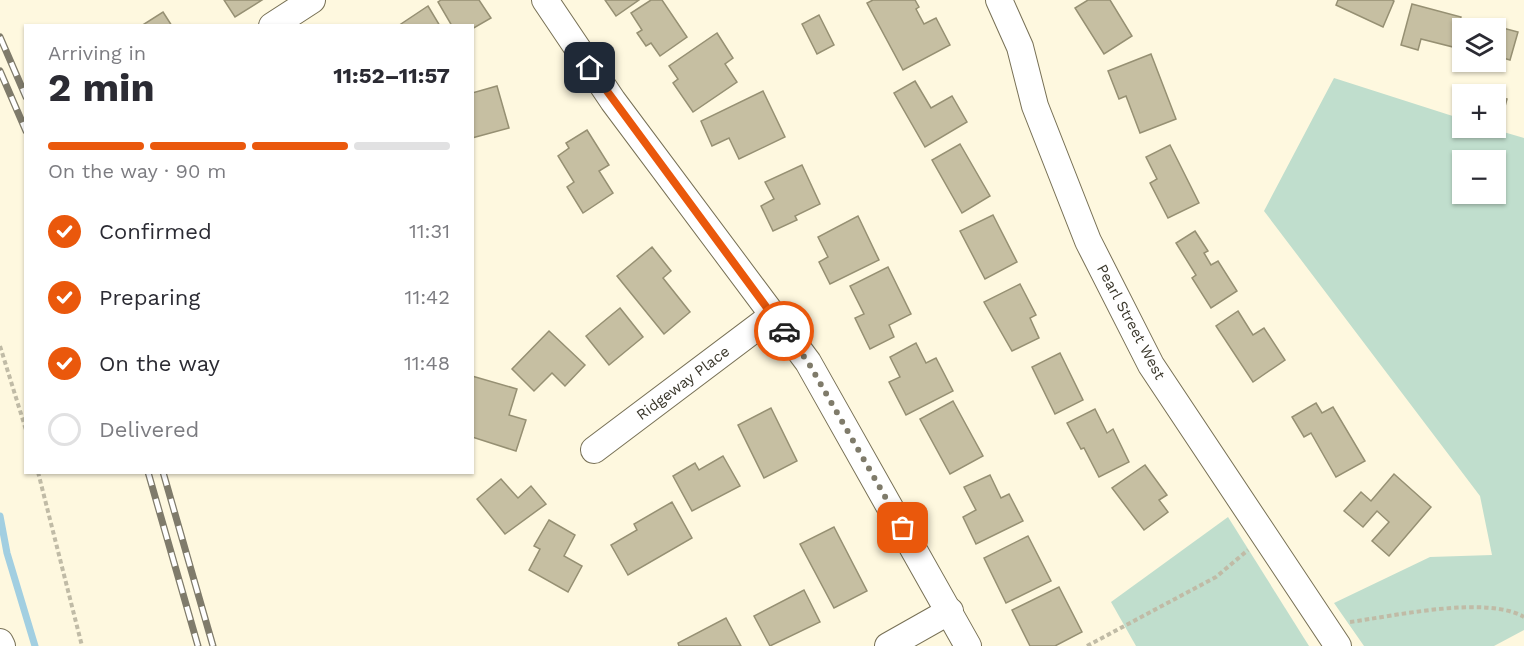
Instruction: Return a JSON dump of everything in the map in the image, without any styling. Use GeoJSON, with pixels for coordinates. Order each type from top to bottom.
{"type":"FeatureCollection","features":[{"type":"Feature","properties":{"kind":"street"},"geometry":{"type":"LineString","coordinates":[[275,24],[312,0]]}},
{"type":"Feature","properties":{"kind":"street"},"geometry":{"type":"LineString","coordinates":[[545,0],[613,101],[771,316],[808,362],[968,646]]}},
{"type":"Feature","properties":{"kind":"street","name":"Pearl Street West"},"geometry":{"type":"LineString","coordinates":[[999,0],[1020,47],[1035,106],[1088,241],[1151,364],[1331,636]]}},
{"type":"Feature","properties":{"kind":"street","name":"Ridgeway Place"},"geometry":{"type":"LineString","coordinates":[[594,450],[771,316]]}},
{"type":"Feature","properties":{"kind":"street"},"geometry":{"type":"LineString","coordinates":[[888,646],[950,611]]}},
{"type":"Feature","properties":{"kind":"street"},"geometry":{"type":"LineString","coordinates":[[0,642],[2,646]]}},
{"type":"Feature","properties":{"kind":"path"},"geometry":{"type":"LineString","coordinates":[[0,346],[24,424]]}},
{"type":"Feature","properties":{"kind":"path"},"geometry":{"type":"LineString","coordinates":[[39,474],[82,646]]}},
{"type":"Feature","properties":{"kind":"path"},"geometry":{"type":"LineString","coordinates":[[1086,646],[1216,577],[1265,535]]}},
{"type":"Feature","properties":{"kind":"path"},"geometry":{"type":"LineString","coordinates":[[1331,636],[1453,608],[1510,609],[1524,618]]}},
{"type":"Feature","properties":{"kind":"green space"},"geometry":{"type":"Polygon","coordinates":[[[1334,78],[1452,116],[1452,138],[1506,138],[1506,133],[1524,138],[1524,630],[1494,646],[1364,646],[1334,603],[1430,557],[1492,555],[1480,496],[1264,211],[1334,78]]]}},
{"type":"Feature","properties":{"kind":"green space"},"geometry":{"type":"Polygon","coordinates":[[[1228,517],[1309,646],[1136,646],[1111,602],[1228,517]]]}},
{"type":"Feature","properties":{"kind":"building"},"geometry":{"type":"Polygon","coordinates":[[[224,0],[262,0],[235,17],[224,0]]]}},
{"type":"Feature","properties":{"kind":"building"},"geometry":{"type":"Polygon","coordinates":[[[441,0],[479,0],[491,18],[474,28],[474,24],[451,24],[438,2],[441,0]]]}},
{"type":"Feature","properties":{"kind":"building"},"geometry":{"type":"Polygon","coordinates":[[[605,0],[639,0],[616,16],[605,0]]]}},
{"type":"Feature","properties":{"kind":"building"},"geometry":{"type":"Polygon","coordinates":[[[651,0],[662,0],[687,37],[660,56],[651,43],[646,46],[637,33],[642,30],[631,13],[651,0]]]}},
{"type":"Feature","properties":{"kind":"building"},"geometry":{"type":"Polygon","coordinates":[[[873,0],[915,0],[919,7],[916,9],[924,24],[936,18],[950,45],[903,70],[867,3],[873,0]]]}},
{"type":"Feature","properties":{"kind":"building"},"geometry":{"type":"Polygon","coordinates":[[[1088,0],[1110,0],[1132,36],[1104,54],[1075,8],[1088,0]]]}},
{"type":"Feature","properties":{"kind":"building"},"geometry":{"type":"Polygon","coordinates":[[[1338,0],[1394,1],[1383,27],[1336,5],[1338,0]]]}},
{"type":"Feature","properties":{"kind":"building"},"geometry":{"type":"Polygon","coordinates":[[[1412,4],[1461,17],[1452,18],[1452,47],[1421,39],[1418,50],[1401,45],[1412,4]]]}},
{"type":"Feature","properties":{"kind":"building"},"geometry":{"type":"Polygon","coordinates":[[[428,6],[439,24],[401,24],[428,6]]]}},
{"type":"Feature","properties":{"kind":"building"},"geometry":{"type":"Polygon","coordinates":[[[163,12],[171,24],[144,24],[163,12]]]}},
{"type":"Feature","properties":{"kind":"building"},"geometry":{"type":"Polygon","coordinates":[[[819,15],[834,45],[817,54],[802,24],[819,15]]]}},
{"type":"Feature","properties":{"kind":"building"},"geometry":{"type":"Polygon","coordinates":[[[1506,29],[1518,32],[1510,60],[1506,59],[1506,29]]]}},
{"type":"Feature","properties":{"kind":"building"},"geometry":{"type":"Polygon","coordinates":[[[717,33],[733,58],[725,64],[737,82],[693,112],[673,83],[678,79],[669,66],[717,33]]]}},
{"type":"Feature","properties":{"kind":"building"},"geometry":{"type":"Polygon","coordinates":[[[1151,54],[1176,119],[1140,133],[1126,96],[1119,99],[1108,71],[1151,54]]]}},
{"type":"Feature","properties":{"kind":"building"},"geometry":{"type":"Polygon","coordinates":[[[915,81],[931,108],[952,96],[967,122],[925,147],[894,93],[915,81]]]}},
{"type":"Feature","properties":{"kind":"building"},"geometry":{"type":"Polygon","coordinates":[[[497,86],[509,128],[474,137],[474,92],[497,86]]]}},
{"type":"Feature","properties":{"kind":"building"},"geometry":{"type":"Polygon","coordinates":[[[763,91],[785,137],[739,159],[729,138],[712,146],[701,121],[763,91]]]}},
{"type":"Feature","properties":{"kind":"building"},"geometry":{"type":"Polygon","coordinates":[[[587,130],[609,165],[599,171],[613,193],[583,213],[567,187],[574,182],[558,156],[569,148],[566,143],[587,130]]]}},
{"type":"Feature","properties":{"kind":"building"},"geometry":{"type":"Polygon","coordinates":[[[960,144],[990,196],[962,213],[932,160],[960,144]]]}},
{"type":"Feature","properties":{"kind":"building"},"geometry":{"type":"Polygon","coordinates":[[[1170,145],[1199,203],[1168,218],[1150,183],[1157,179],[1146,157],[1170,145]]]}},
{"type":"Feature","properties":{"kind":"building"},"geometry":{"type":"Polygon","coordinates":[[[802,165],[820,204],[795,216],[797,220],[773,231],[761,206],[774,199],[765,182],[802,165]]]}},
{"type":"Feature","properties":{"kind":"building"},"geometry":{"type":"Polygon","coordinates":[[[993,215],[1017,262],[985,279],[960,231],[993,215]]]}},
{"type":"Feature","properties":{"kind":"building"},"geometry":{"type":"Polygon","coordinates":[[[858,216],[879,260],[830,284],[819,262],[828,257],[818,237],[858,216]]]}},
{"type":"Feature","properties":{"kind":"building"},"geometry":{"type":"Polygon","coordinates":[[[1195,231],[1208,251],[1204,253],[1211,265],[1218,261],[1237,291],[1211,308],[1192,278],[1196,275],[1176,243],[1195,231]]]}},
{"type":"Feature","properties":{"kind":"building"},"geometry":{"type":"Polygon","coordinates":[[[652,247],[671,271],[663,278],[690,312],[664,334],[617,276],[652,247]]]}},
{"type":"Feature","properties":{"kind":"building"},"geometry":{"type":"Polygon","coordinates":[[[888,267],[911,314],[889,325],[894,337],[870,349],[855,318],[864,314],[850,286],[888,267]]]}},
{"type":"Feature","properties":{"kind":"building"},"geometry":{"type":"Polygon","coordinates":[[[1020,284],[1036,315],[1030,318],[1039,338],[1012,351],[984,302],[1020,284]]]}},
{"type":"Feature","properties":{"kind":"building"},"geometry":{"type":"Polygon","coordinates":[[[620,308],[643,337],[609,365],[586,336],[620,308]]]}},
{"type":"Feature","properties":{"kind":"building"},"geometry":{"type":"Polygon","coordinates":[[[1238,311],[1253,335],[1264,328],[1285,360],[1253,382],[1216,326],[1238,311]]]}},
{"type":"Feature","properties":{"kind":"building"},"geometry":{"type":"Polygon","coordinates":[[[549,331],[585,365],[565,386],[552,373],[534,391],[512,369],[549,331]]]}},
{"type":"Feature","properties":{"kind":"building"},"geometry":{"type":"Polygon","coordinates":[[[916,343],[926,363],[936,358],[953,391],[906,415],[889,382],[900,377],[890,357],[916,343]]]}},
{"type":"Feature","properties":{"kind":"building"},"geometry":{"type":"Polygon","coordinates":[[[1060,353],[1083,400],[1055,414],[1032,367],[1060,353]]]}},
{"type":"Feature","properties":{"kind":"building"},"geometry":{"type":"Polygon","coordinates":[[[474,377],[517,389],[509,415],[526,420],[516,451],[474,438],[474,377]]]}},
{"type":"Feature","properties":{"kind":"building"},"geometry":{"type":"Polygon","coordinates":[[[953,401],[983,456],[950,474],[920,419],[953,401]]]}},
{"type":"Feature","properties":{"kind":"building"},"geometry":{"type":"Polygon","coordinates":[[[1316,403],[1322,413],[1333,407],[1365,461],[1336,477],[1311,433],[1304,437],[1292,417],[1316,403]]]}},
{"type":"Feature","properties":{"kind":"building"},"geometry":{"type":"Polygon","coordinates":[[[771,408],[797,461],[764,478],[738,425],[771,408]]]}},
{"type":"Feature","properties":{"kind":"building"},"geometry":{"type":"Polygon","coordinates":[[[1095,409],[1107,433],[1113,429],[1129,462],[1099,477],[1084,448],[1081,449],[1067,423],[1095,409]]]}},
{"type":"Feature","properties":{"kind":"building"},"geometry":{"type":"Polygon","coordinates":[[[723,456],[740,486],[692,511],[673,476],[695,463],[699,470],[723,456]]]}},
{"type":"Feature","properties":{"kind":"building"},"geometry":{"type":"Polygon","coordinates":[[[1145,465],[1167,495],[1159,500],[1168,512],[1144,530],[1112,488],[1145,465]]]}},
{"type":"Feature","properties":{"kind":"building"},"geometry":{"type":"Polygon","coordinates":[[[1394,474],[1431,507],[1389,556],[1372,541],[1389,522],[1377,511],[1363,527],[1344,511],[1361,492],[1371,501],[1394,474]]]}},
{"type":"Feature","properties":{"kind":"building"},"geometry":{"type":"Polygon","coordinates":[[[990,475],[1001,498],[1009,494],[1023,521],[976,544],[963,517],[976,510],[964,487],[990,475]]]}},
{"type":"Feature","properties":{"kind":"building"},"geometry":{"type":"Polygon","coordinates":[[[501,479],[518,498],[531,486],[546,504],[505,534],[477,499],[501,479]]]}},
{"type":"Feature","properties":{"kind":"building"},"geometry":{"type":"Polygon","coordinates":[[[672,502],[692,538],[628,575],[611,545],[637,530],[634,524],[672,502]]]}},
{"type":"Feature","properties":{"kind":"building"},"geometry":{"type":"Polygon","coordinates":[[[549,520],[575,535],[564,556],[582,566],[568,592],[529,570],[540,549],[534,546],[549,520]]]}},
{"type":"Feature","properties":{"kind":"building"},"geometry":{"type":"Polygon","coordinates":[[[834,527],[867,591],[834,608],[800,544],[834,527]]]}},
{"type":"Feature","properties":{"kind":"building"},"geometry":{"type":"Polygon","coordinates":[[[1028,536],[1051,581],[1006,603],[984,558],[1028,536]]]}},
{"type":"Feature","properties":{"kind":"building"},"geometry":{"type":"Polygon","coordinates":[[[1059,587],[1082,632],[1055,646],[1030,646],[1012,610],[1059,587]]]}},
{"type":"Feature","properties":{"kind":"building"},"geometry":{"type":"Polygon","coordinates":[[[804,590],[820,622],[770,646],[754,616],[804,590]]]}},
{"type":"Feature","properties":{"kind":"building"},"geometry":{"type":"Polygon","coordinates":[[[726,618],[741,646],[679,646],[678,643],[726,618]]]}},
{"type":"Feature","properties":{"kind":"waterway"},"geometry":{"type":"LineString","coordinates":[[0,516],[7,553],[35,646]]}},
{"type":"Feature","properties":{"kind":"railway"},"geometry":{"type":"LineString","coordinates":[[0,37],[24,92]]}},
{"type":"Feature","properties":{"kind":"railway"},"geometry":{"type":"LineString","coordinates":[[0,71],[24,126]]}},
{"type":"Feature","properties":{"kind":"railway"},"geometry":{"type":"LineString","coordinates":[[149,474],[198,646]]}},
{"type":"Feature","properties":{"kind":"railway"},"geometry":{"type":"LineString","coordinates":[[164,474],[213,646]]}},
{"type":"Feature","properties":{"kind":"way so far"},"geometry":{"type":"LineString","coordinates":[[784,331],[808,362],[903,528]]}},
{"type":"Feature","properties":{"kind":"route"},"geometry":{"type":"LineString","coordinates":[[590,68],[784,331]]}}]}
